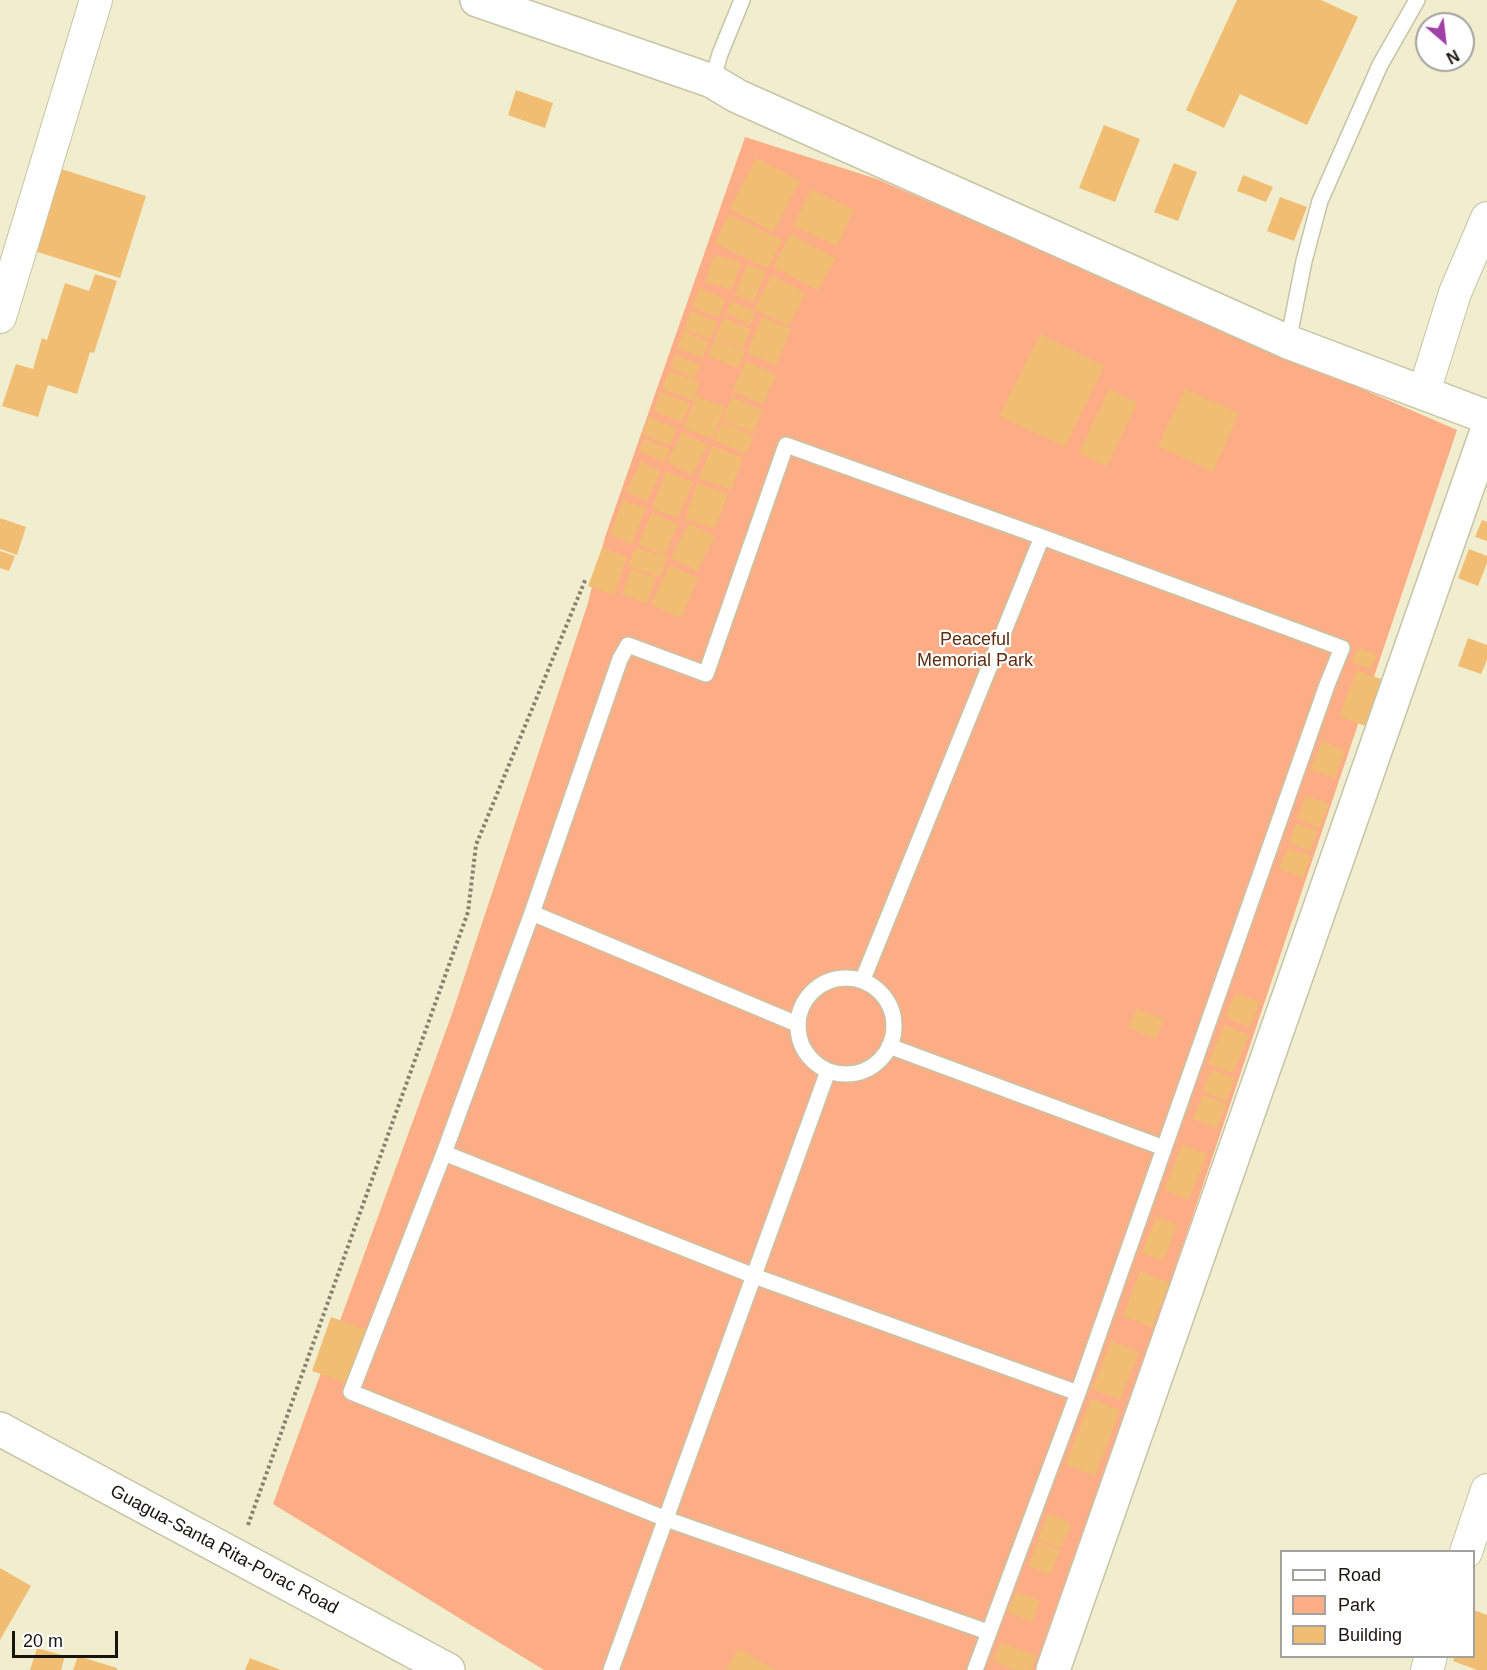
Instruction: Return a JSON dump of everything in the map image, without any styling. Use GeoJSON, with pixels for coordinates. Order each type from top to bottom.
{"type":"FeatureCollection","features":[{"type":"Feature","properties":{"kind":"street"},"geometry":{"type":"LineString","coordinates":[[0,317],[96,0]]}},
{"type":"Feature","properties":{"kind":"street"},"geometry":{"type":"LineString","coordinates":[[477,0],[712,81],[737,96],[1288,342],[1487,417]]}},
{"type":"Feature","properties":{"kind":"street"},"geometry":{"type":"LineString","coordinates":[[1424,392],[1455,293],[1487,218]]}},
{"type":"Feature","properties":{"kind":"street"},"geometry":{"type":"LineString","coordinates":[[1053,1670],[1487,431]]}},
{"type":"Feature","properties":{"kind":"street","name":"Guagua-Santa Rita-Porac Road"},"geometry":{"type":"LineString","coordinates":[[0,1429],[448,1670]]}},
{"type":"Feature","properties":{"kind":"street"},"geometry":{"type":"LineString","coordinates":[[1466,1550],[1487,1490]]}},
{"type":"Feature","properties":{"kind":"lane"},"geometry":{"type":"LineString","coordinates":[[712,81],[720,54],[742,0]]}},
{"type":"Feature","properties":{"kind":"lane"},"geometry":{"type":"LineString","coordinates":[[1288,342],[1304,261],[1320,201],[1380,65],[1417,0]]}},
{"type":"Feature","properties":{"kind":"lane"},"geometry":{"type":"LineString","coordinates":[[975,1670],[1078,1393],[1342,648],[1042,537],[786,446],[706,674],[628,645],[620,659],[532,913],[444,1154],[351,1392],[666,1519],[988,1632]]}},
{"type":"Feature","properties":{"kind":"lane"},"geometry":{"type":"LineString","coordinates":[[863,979],[1042,537]]}},
{"type":"Feature","properties":{"kind":"lane"},"geometry":{"type":"LineString","coordinates":[[532,913],[797,1024]]}},
{"type":"Feature","properties":{"kind":"lane"},"geometry":{"type":"LineString","coordinates":[[846,977],[863,979],[883,993],[892,1007],[895,1018],[895,1035],[885,1056],[870,1069],[853,1074],[828,1071],[809,1057],[800,1041],[797,1024],[799,1013],[806,998],[830,980],[846,977]]}},
{"type":"Feature","properties":{"kind":"lane"},"geometry":{"type":"LineString","coordinates":[[889,1046],[1164,1148]]}},
{"type":"Feature","properties":{"kind":"lane"},"geometry":{"type":"LineString","coordinates":[[611,1670],[828,1071]]}},
{"type":"Feature","properties":{"kind":"lane"},"geometry":{"type":"LineString","coordinates":[[444,1154],[754,1276],[1078,1393]]}},
{"type":"Feature","properties":{"kind":"path"},"geometry":{"type":"LineString","coordinates":[[237,1557],[468,912],[476,845],[585,578]]}},
{"type":"Feature","properties":{"kind":"green space","name":"Peaceful Memorial Park"},"geometry":{"type":"Polygon","coordinates":[[[745,137],[877,179],[1457,430],[1040,1670],[544,1670],[273,1504],[452,1014],[587,606],[605,537],[745,137]]]}},
{"type":"Feature","properties":{"kind":"building"},"geometry":{"type":"Polygon","coordinates":[[[1237,0],[1321,0],[1358,17],[1307,125],[1240,94],[1224,128],[1186,110],[1237,0]]]}},
{"type":"Feature","properties":{"kind":"building"},"geometry":{"type":"Polygon","coordinates":[[[516,90],[553,103],[545,128],[508,115],[516,90]]]}},
{"type":"Feature","properties":{"kind":"building"},"geometry":{"type":"Polygon","coordinates":[[[1104,125],[1140,139],[1115,202],[1079,188],[1104,125]]]}},
{"type":"Feature","properties":{"kind":"building"},"geometry":{"type":"Polygon","coordinates":[[[756,158],[800,181],[773,232],[730,209],[756,158]]]}},
{"type":"Feature","properties":{"kind":"building"},"geometry":{"type":"Polygon","coordinates":[[[1174,163],[1197,172],[1178,221],[1154,212],[1174,163]]]}},
{"type":"Feature","properties":{"kind":"building"},"geometry":{"type":"Polygon","coordinates":[[[55,167],[146,196],[120,278],[28,249],[55,167]]]}},
{"type":"Feature","properties":{"kind":"building"},"geometry":{"type":"Polygon","coordinates":[[[1243,175],[1273,187],[1266,202],[1237,191],[1243,175]]]}},
{"type":"Feature","properties":{"kind":"building"},"geometry":{"type":"Polygon","coordinates":[[[811,189],[854,210],[837,246],[793,226],[811,189]]]}},
{"type":"Feature","properties":{"kind":"building"},"geometry":{"type":"Polygon","coordinates":[[[1280,197],[1307,207],[1294,241],[1267,231],[1280,197]]]}},
{"type":"Feature","properties":{"kind":"building"},"geometry":{"type":"Polygon","coordinates":[[[729,214],[782,240],[768,269],[715,243],[729,214]]]}},
{"type":"Feature","properties":{"kind":"building"},"geometry":{"type":"Polygon","coordinates":[[[790,234],[836,258],[818,290],[773,267],[790,234]]]}},
{"type":"Feature","properties":{"kind":"building"},"geometry":{"type":"Polygon","coordinates":[[[714,255],[741,262],[732,290],[705,282],[714,255]]]}},
{"type":"Feature","properties":{"kind":"building"},"geometry":{"type":"Polygon","coordinates":[[[747,264],[766,271],[754,302],[735,295],[747,264]]]}},
{"type":"Feature","properties":{"kind":"building"},"geometry":{"type":"Polygon","coordinates":[[[95,274],[117,281],[94,353],[90,352],[77,394],[48,385],[38,417],[2,406],[16,364],[33,369],[42,338],[47,340],[65,283],[89,291],[95,274]]]}},
{"type":"Feature","properties":{"kind":"building"},"geometry":{"type":"Polygon","coordinates":[[[772,275],[806,293],[789,326],[754,309],[772,275]]]}},
{"type":"Feature","properties":{"kind":"building"},"geometry":{"type":"Polygon","coordinates":[[[700,288],[726,299],[718,317],[692,307],[700,288]]]}},
{"type":"Feature","properties":{"kind":"building"},"geometry":{"type":"Polygon","coordinates":[[[731,301],[756,312],[750,325],[726,313],[731,301]]]}},
{"type":"Feature","properties":{"kind":"building"},"geometry":{"type":"Polygon","coordinates":[[[691,311],[717,322],[711,339],[684,329],[691,311]]]}},
{"type":"Feature","properties":{"kind":"building"},"geometry":{"type":"Polygon","coordinates":[[[762,317],[791,329],[776,365],[747,353],[762,317]]]}},
{"type":"Feature","properties":{"kind":"building"},"geometry":{"type":"Polygon","coordinates":[[[723,318],[751,329],[743,348],[715,338],[723,318]]]}},
{"type":"Feature","properties":{"kind":"building"},"geometry":{"type":"Polygon","coordinates":[[[684,331],[709,342],[703,358],[677,348],[684,331]]]}},
{"type":"Feature","properties":{"kind":"building"},"geometry":{"type":"Polygon","coordinates":[[[1040,334],[1104,366],[1065,447],[999,416],[1040,334]]]}},
{"type":"Feature","properties":{"kind":"building"},"geometry":{"type":"Polygon","coordinates":[[[715,339],[745,351],[739,368],[708,356],[715,339]]]}},
{"type":"Feature","properties":{"kind":"building"},"geometry":{"type":"Polygon","coordinates":[[[675,355],[700,365],[694,379],[670,368],[675,355]]]}},
{"type":"Feature","properties":{"kind":"building"},"geometry":{"type":"Polygon","coordinates":[[[746,361],[776,375],[763,404],[732,391],[746,361]]]}},
{"type":"Feature","properties":{"kind":"building"},"geometry":{"type":"Polygon","coordinates":[[[669,371],[700,383],[693,400],[662,389],[669,371]]]}},
{"type":"Feature","properties":{"kind":"building"},"geometry":{"type":"Polygon","coordinates":[[[1109,389],[1137,403],[1107,466],[1079,453],[1109,389]]]}},
{"type":"Feature","properties":{"kind":"building"},"geometry":{"type":"Polygon","coordinates":[[[1185,389],[1239,413],[1213,472],[1158,446],[1185,389]]]}},
{"type":"Feature","properties":{"kind":"building"},"geometry":{"type":"Polygon","coordinates":[[[660,392],[690,403],[682,422],[653,411],[660,392]]]}},
{"type":"Feature","properties":{"kind":"building"},"geometry":{"type":"Polygon","coordinates":[[[696,396],[725,407],[713,439],[684,428],[696,396]]]}},
{"type":"Feature","properties":{"kind":"building"},"geometry":{"type":"Polygon","coordinates":[[[732,397],[762,410],[753,433],[722,420],[732,397]]]}},
{"type":"Feature","properties":{"kind":"building"},"geometry":{"type":"Polygon","coordinates":[[[649,417],[677,428],[670,445],[642,434],[649,417]]]}},
{"type":"Feature","properties":{"kind":"building"},"geometry":{"type":"Polygon","coordinates":[[[722,422],[754,436],[746,454],[714,440],[722,422]]]}},
{"type":"Feature","properties":{"kind":"building"},"geometry":{"type":"Polygon","coordinates":[[[682,432],[708,445],[692,475],[667,462],[682,432]]]}},
{"type":"Feature","properties":{"kind":"building"},"geometry":{"type":"Polygon","coordinates":[[[644,439],[670,449],[664,462],[639,451],[644,439]]]}},
{"type":"Feature","properties":{"kind":"building"},"geometry":{"type":"Polygon","coordinates":[[[712,446],[743,458],[731,490],[699,478],[712,446]]]}},
{"type":"Feature","properties":{"kind":"building"},"geometry":{"type":"Polygon","coordinates":[[[641,462],[661,471],[647,501],[626,492],[641,462]]]}},
{"type":"Feature","properties":{"kind":"building"},"geometry":{"type":"Polygon","coordinates":[[[666,471],[693,482],[678,518],[652,508],[666,471]]]}},
{"type":"Feature","properties":{"kind":"building"},"geometry":{"type":"Polygon","coordinates":[[[697,483],[728,494],[715,529],[685,519],[697,483]]]}},
{"type":"Feature","properties":{"kind":"building"},"geometry":{"type":"Polygon","coordinates":[[[623,500],[646,508],[632,544],[610,535],[623,500]]]}},
{"type":"Feature","properties":{"kind":"building"},"geometry":{"type":"Polygon","coordinates":[[[652,513],[678,524],[664,556],[638,544],[652,513]]]}},
{"type":"Feature","properties":{"kind":"building"},"geometry":{"type":"Polygon","coordinates":[[[0,518],[26,527],[17,555],[0,549],[0,518]]]}},
{"type":"Feature","properties":{"kind":"building"},"geometry":{"type":"Polygon","coordinates":[[[1482,520],[1487,522],[1487,541],[1475,537],[1482,520]]]}},
{"type":"Feature","properties":{"kind":"building"},"geometry":{"type":"Polygon","coordinates":[[[689,523],[715,537],[697,571],[671,558],[689,523]]]}},
{"type":"Feature","properties":{"kind":"building"},"geometry":{"type":"Polygon","coordinates":[[[635,547],[667,558],[660,577],[628,566],[635,547]]]}},
{"type":"Feature","properties":{"kind":"building"},"geometry":{"type":"Polygon","coordinates":[[[602,548],[627,557],[614,595],[588,586],[602,548]]]}},
{"type":"Feature","properties":{"kind":"building"},"geometry":{"type":"Polygon","coordinates":[[[1469,549],[1487,556],[1487,563],[1478,586],[1458,578],[1469,549]]]}},
{"type":"Feature","properties":{"kind":"building"},"geometry":{"type":"Polygon","coordinates":[[[0,551],[15,556],[9,571],[0,568],[0,551]]]}},
{"type":"Feature","properties":{"kind":"building"},"geometry":{"type":"Polygon","coordinates":[[[670,565],[698,578],[681,618],[651,605],[670,565]]]}},
{"type":"Feature","properties":{"kind":"building"},"geometry":{"type":"Polygon","coordinates":[[[631,569],[656,578],[647,603],[622,595],[631,569]]]}},
{"type":"Feature","properties":{"kind":"building"},"geometry":{"type":"Polygon","coordinates":[[[1468,638],[1487,645],[1487,660],[1481,674],[1458,666],[1468,638]]]}},
{"type":"Feature","properties":{"kind":"building"},"geometry":{"type":"Polygon","coordinates":[[[1358,648],[1377,655],[1371,669],[1352,662],[1358,648]]]}},
{"type":"Feature","properties":{"kind":"building"},"geometry":{"type":"Polygon","coordinates":[[[1357,670],[1386,681],[1368,727],[1339,716],[1357,670]]]}},
{"type":"Feature","properties":{"kind":"building"},"geometry":{"type":"Polygon","coordinates":[[[1322,741],[1345,751],[1335,778],[1311,769],[1322,741]]]}},
{"type":"Feature","properties":{"kind":"building"},"geometry":{"type":"Polygon","coordinates":[[[1306,796],[1329,804],[1320,828],[1297,818],[1306,796]]]}},
{"type":"Feature","properties":{"kind":"building"},"geometry":{"type":"Polygon","coordinates":[[[1296,823],[1318,831],[1310,851],[1289,843],[1296,823]]]}},
{"type":"Feature","properties":{"kind":"building"},"geometry":{"type":"Polygon","coordinates":[[[1288,848],[1311,856],[1303,878],[1279,869],[1288,848]]]}},
{"type":"Feature","properties":{"kind":"building"},"geometry":{"type":"Polygon","coordinates":[[[1236,993],[1260,1002],[1250,1027],[1225,1017],[1236,993]]]}},
{"type":"Feature","properties":{"kind":"building"},"geometry":{"type":"Polygon","coordinates":[[[1136,1009],[1164,1019],[1156,1039],[1128,1028],[1136,1009]]]}},
{"type":"Feature","properties":{"kind":"building"},"geometry":{"type":"Polygon","coordinates":[[[1224,1025],[1249,1035],[1233,1073],[1208,1064],[1224,1025]]]}},
{"type":"Feature","properties":{"kind":"building"},"geometry":{"type":"Polygon","coordinates":[[[1211,1069],[1235,1078],[1226,1101],[1202,1091],[1211,1069]]]}},
{"type":"Feature","properties":{"kind":"building"},"geometry":{"type":"Polygon","coordinates":[[[1203,1095],[1226,1104],[1217,1128],[1193,1119],[1203,1095]]]}},
{"type":"Feature","properties":{"kind":"building"},"geometry":{"type":"Polygon","coordinates":[[[1182,1145],[1207,1154],[1189,1200],[1164,1190],[1182,1145]]]}},
{"type":"Feature","properties":{"kind":"building"},"geometry":{"type":"Polygon","coordinates":[[[1156,1217],[1177,1225],[1163,1261],[1142,1253],[1156,1217]]]}},
{"type":"Feature","properties":{"kind":"building"},"geometry":{"type":"Polygon","coordinates":[[[1140,1271],[1169,1283],[1152,1327],[1123,1316],[1140,1271]]]}},
{"type":"Feature","properties":{"kind":"building"},"geometry":{"type":"Polygon","coordinates":[[[331,1317],[368,1330],[348,1383],[312,1371],[331,1317]]]}},
{"type":"Feature","properties":{"kind":"building"},"geometry":{"type":"Polygon","coordinates":[[[1111,1341],[1139,1352],[1120,1400],[1092,1389],[1111,1341]]]}},
{"type":"Feature","properties":{"kind":"building"},"geometry":{"type":"Polygon","coordinates":[[[1091,1399],[1120,1410],[1095,1476],[1065,1465],[1091,1399]]]}},
{"type":"Feature","properties":{"kind":"building"},"geometry":{"type":"Polygon","coordinates":[[[1048,1514],[1071,1523],[1061,1548],[1038,1539],[1048,1514]]]}},
{"type":"Feature","properties":{"kind":"building"},"geometry":{"type":"Polygon","coordinates":[[[1038,1541],[1060,1550],[1051,1574],[1028,1566],[1038,1541]]]}},
{"type":"Feature","properties":{"kind":"building"},"geometry":{"type":"Polygon","coordinates":[[[0,1568],[31,1586],[0,1640],[0,1568]]]}},
{"type":"Feature","properties":{"kind":"building"},"geometry":{"type":"Polygon","coordinates":[[[1016,1592],[1040,1601],[1032,1622],[1008,1612],[1016,1592]]]}},
{"type":"Feature","properties":{"kind":"building"},"geometry":{"type":"Polygon","coordinates":[[[1475,1610],[1487,1615],[1487,1670],[1477,1670],[1453,1661],[1454,1658],[1475,1658],[1475,1610]]]}},
{"type":"Feature","properties":{"kind":"building"},"geometry":{"type":"Polygon","coordinates":[[[1001,1642],[1037,1656],[1031,1670],[1015,1670],[993,1661],[1001,1642]]]}},
{"type":"Feature","properties":{"kind":"building"},"geometry":{"type":"Polygon","coordinates":[[[37,1648],[65,1656],[61,1670],[30,1670],[37,1648]]]}},
{"type":"Feature","properties":{"kind":"building"},"geometry":{"type":"Polygon","coordinates":[[[738,1649],[776,1670],[726,1670],[738,1649]]]}},
{"type":"Feature","properties":{"kind":"building"},"geometry":{"type":"Polygon","coordinates":[[[78,1656],[117,1668],[117,1670],[73,1670],[78,1656]]]}},
{"type":"Feature","properties":{"kind":"building"},"geometry":{"type":"Polygon","coordinates":[[[250,1658],[281,1670],[245,1670],[250,1658]]]}}]}
